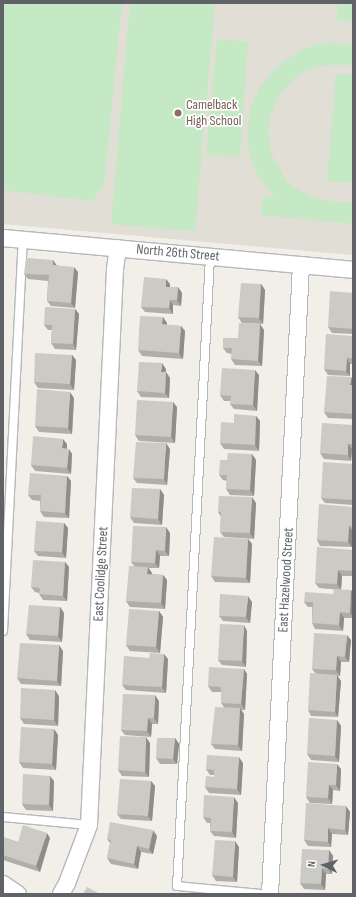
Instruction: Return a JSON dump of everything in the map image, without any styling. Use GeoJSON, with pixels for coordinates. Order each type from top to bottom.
{"type":"FeatureCollection","features":[{"type":"Feature","properties":{"kind":"street","name":"North 26th Street"},"geometry":{"type":"LineString","coordinates":[[3,238],[353,270]]}},
{"type":"Feature","properties":{"kind":"street","name":"East Coolidge Street"},"geometry":{"type":"LineString","coordinates":[[61,894],[67,883],[89,825],[115,269],[118,248]]}},
{"type":"Feature","properties":{"kind":"street","name":"East Hazelwood Street"},"geometry":{"type":"LineString","coordinates":[[270,894],[301,265]]}},
{"type":"Feature","properties":{"kind":"street"},"geometry":{"type":"LineString","coordinates":[[3,884],[18,894]]}},
{"type":"Feature","properties":{"kind":"lane"},"geometry":{"type":"LineString","coordinates":[[3,631],[23,239]]}},
{"type":"Feature","properties":{"kind":"lane"},"geometry":{"type":"LineString","coordinates":[[210,257],[177,886],[260,894]]}},
{"type":"Feature","properties":{"kind":"lane"},"geometry":{"type":"LineString","coordinates":[[3,817],[89,825]]}},
{"type":"Feature","properties":{"kind":"shaded area","name":"Camelback High School"},"geometry":{"type":"Polygon","coordinates":[[[3,3],[353,3],[353,255],[3,224],[3,3]]]}},
{"type":"Feature","properties":{"kind":"green space"},"geometry":{"type":"Polygon","coordinates":[[[3,3],[122,3],[104,184],[92,201],[3,190],[3,3]]]}},
{"type":"Feature","properties":{"kind":"green space"},"geometry":{"type":"Polygon","coordinates":[[[130,3],[215,3],[195,231],[111,224],[130,3]]]}},
{"type":"Feature","properties":{"kind":"green space"},"geometry":{"type":"Polygon","coordinates":[[[338,3],[353,3],[353,21],[336,20],[338,3]]]}},
{"type":"Feature","properties":{"kind":"green space"},"geometry":{"type":"Polygon","coordinates":[[[217,39],[248,42],[240,157],[206,155],[217,39]]]}},
{"type":"Feature","properties":{"kind":"green space"},"geometry":{"type":"Polygon","coordinates":[[[331,43],[353,45],[353,65],[328,65],[313,68],[298,75],[279,95],[271,113],[268,131],[271,153],[287,182],[300,191],[320,200],[353,203],[353,224],[261,215],[263,196],[275,197],[267,188],[254,168],[248,147],[250,110],[259,89],[269,75],[283,62],[298,52],[313,45],[331,43]]]}},
{"type":"Feature","properties":{"kind":"green space"},"geometry":{"type":"Polygon","coordinates":[[[336,74],[353,75],[353,183],[327,181],[336,74]]]}},
{"type":"Feature","properties":{"kind":"building"},"geometry":{"type":"Polygon","coordinates":[[[26,258],[53,260],[53,265],[74,267],[71,303],[47,301],[49,275],[24,274],[26,258]]]}},
{"type":"Feature","properties":{"kind":"building"},"geometry":{"type":"Polygon","coordinates":[[[144,277],[166,279],[166,287],[178,287],[177,300],[170,300],[169,308],[141,307],[144,277]]]}},
{"type":"Feature","properties":{"kind":"building"},"geometry":{"type":"Polygon","coordinates":[[[241,283],[261,284],[259,318],[238,317],[241,283]]]}},
{"type":"Feature","properties":{"kind":"building"},"geometry":{"type":"Polygon","coordinates":[[[330,291],[353,293],[353,329],[328,327],[330,291]]]}},
{"type":"Feature","properties":{"kind":"building"},"geometry":{"type":"Polygon","coordinates":[[[45,307],[75,309],[73,344],[51,343],[52,325],[44,325],[45,307]]]}},
{"type":"Feature","properties":{"kind":"building"},"geometry":{"type":"Polygon","coordinates":[[[140,316],[163,317],[162,324],[181,326],[179,353],[138,350],[140,316]]]}},
{"type":"Feature","properties":{"kind":"building"},"geometry":{"type":"Polygon","coordinates":[[[239,323],[260,324],[258,361],[231,359],[232,348],[223,348],[223,338],[238,338],[239,323]]]}},
{"type":"Feature","properties":{"kind":"building"},"geometry":{"type":"Polygon","coordinates":[[[326,334],[353,336],[353,358],[347,358],[346,371],[324,369],[326,334]]]}},
{"type":"Feature","properties":{"kind":"building"},"geometry":{"type":"Polygon","coordinates":[[[35,353],[72,355],[70,384],[34,382],[35,353]]]}},
{"type":"Feature","properties":{"kind":"building"},"geometry":{"type":"Polygon","coordinates":[[[139,362],[162,363],[161,372],[166,372],[165,393],[137,391],[139,362]]]}},
{"type":"Feature","properties":{"kind":"building"},"geometry":{"type":"Polygon","coordinates":[[[222,368],[255,370],[253,405],[230,404],[231,396],[220,395],[222,368]]]}},
{"type":"Feature","properties":{"kind":"building"},"geometry":{"type":"Polygon","coordinates":[[[327,376],[351,377],[350,385],[353,385],[353,414],[324,412],[327,376]]]}},
{"type":"Feature","properties":{"kind":"building"},"geometry":{"type":"Polygon","coordinates":[[[37,389],[70,392],[68,428],[35,426],[37,389]]]}},
{"type":"Feature","properties":{"kind":"building"},"geometry":{"type":"Polygon","coordinates":[[[137,400],[173,402],[171,437],[135,435],[137,400]]]}},
{"type":"Feature","properties":{"kind":"building"},"geometry":{"type":"Polygon","coordinates":[[[234,414],[256,416],[255,445],[220,443],[221,422],[234,423],[234,414]]]}},
{"type":"Feature","properties":{"kind":"building"},"geometry":{"type":"Polygon","coordinates":[[[322,423],[353,425],[353,444],[348,444],[348,455],[320,453],[322,423]]]}},
{"type":"Feature","properties":{"kind":"building"},"geometry":{"type":"Polygon","coordinates":[[[33,436],[63,439],[62,448],[69,449],[67,468],[31,465],[33,436]]]}},
{"type":"Feature","properties":{"kind":"building"},"geometry":{"type":"Polygon","coordinates":[[[136,442],[166,443],[164,479],[133,478],[136,442]]]}},
{"type":"Feature","properties":{"kind":"building"},"geometry":{"type":"Polygon","coordinates":[[[228,453],[252,454],[250,490],[226,489],[227,475],[219,475],[220,460],[227,460],[228,453]]]}},
{"type":"Feature","properties":{"kind":"building"},"geometry":{"type":"Polygon","coordinates":[[[323,462],[353,464],[353,500],[321,498],[323,462]]]}},
{"type":"Feature","properties":{"kind":"building"},"geometry":{"type":"Polygon","coordinates":[[[30,473],[67,476],[65,513],[40,511],[41,495],[28,495],[30,473]]]}},
{"type":"Feature","properties":{"kind":"building"},"geometry":{"type":"Polygon","coordinates":[[[132,488],[160,489],[158,519],[130,517],[132,488]]]}},
{"type":"Feature","properties":{"kind":"building"},"geometry":{"type":"Polygon","coordinates":[[[219,496],[252,497],[250,533],[220,532],[221,512],[218,512],[219,496]]]}},
{"type":"Feature","properties":{"kind":"building"},"geometry":{"type":"Polygon","coordinates":[[[319,504],[353,507],[353,527],[349,526],[348,542],[317,540],[319,504]]]}},
{"type":"Feature","properties":{"kind":"building"},"geometry":{"type":"Polygon","coordinates":[[[36,521],[64,523],[62,552],[34,551],[36,521]]]}},
{"type":"Feature","properties":{"kind":"building"},"geometry":{"type":"Polygon","coordinates":[[[133,526],[166,527],[165,551],[156,550],[155,563],[131,562],[133,526]]]}},
{"type":"Feature","properties":{"kind":"building"},"geometry":{"type":"Polygon","coordinates":[[[214,537],[248,539],[246,578],[211,576],[214,537]]]}},
{"type":"Feature","properties":{"kind":"building"},"geometry":{"type":"Polygon","coordinates":[[[317,547],[353,550],[353,571],[338,570],[337,584],[315,583],[317,547]]]}},
{"type":"Feature","properties":{"kind":"building"},"geometry":{"type":"Polygon","coordinates":[[[33,560],[65,562],[63,596],[39,594],[40,588],[31,587],[33,560]]]}},
{"type":"Feature","properties":{"kind":"building"},"geometry":{"type":"Polygon","coordinates":[[[129,566],[148,567],[147,574],[163,575],[161,603],[126,601],[129,566]]]}},
{"type":"Feature","properties":{"kind":"building"},"geometry":{"type":"Polygon","coordinates":[[[334,589],[351,590],[350,613],[340,612],[339,625],[312,623],[313,602],[304,602],[305,592],[333,594],[334,589]]]}},
{"type":"Feature","properties":{"kind":"building"},"geometry":{"type":"Polygon","coordinates":[[[220,594],[248,596],[246,617],[219,616],[220,594]]]}},
{"type":"Feature","properties":{"kind":"building"},"geometry":{"type":"Polygon","coordinates":[[[29,605],[60,607],[58,636],[26,634],[29,605]]]}},
{"type":"Feature","properties":{"kind":"building"},"geometry":{"type":"Polygon","coordinates":[[[129,609],[159,611],[156,647],[126,645],[129,609]]]}},
{"type":"Feature","properties":{"kind":"building"},"geometry":{"type":"Polygon","coordinates":[[[220,624],[244,625],[242,661],[218,660],[220,624]]]}},
{"type":"Feature","properties":{"kind":"building"},"geometry":{"type":"Polygon","coordinates":[[[314,633],[347,635],[345,657],[337,656],[336,670],[312,669],[314,633]]]}},
{"type":"Feature","properties":{"kind":"building"},"geometry":{"type":"Polygon","coordinates":[[[20,643],[59,645],[57,681],[17,678],[20,643]]]}},
{"type":"Feature","properties":{"kind":"building"},"geometry":{"type":"Polygon","coordinates":[[[150,653],[164,654],[162,687],[122,685],[124,656],[149,658],[150,653]]]}},
{"type":"Feature","properties":{"kind":"building"},"geometry":{"type":"Polygon","coordinates":[[[209,667],[244,669],[241,704],[221,703],[221,687],[208,686],[209,667]]]}},
{"type":"Feature","properties":{"kind":"building"},"geometry":{"type":"Polygon","coordinates":[[[310,673],[337,675],[335,712],[308,710],[310,673]]]}},
{"type":"Feature","properties":{"kind":"building"},"geometry":{"type":"Polygon","coordinates":[[[21,688],[55,690],[54,720],[20,718],[21,688]]]}},
{"type":"Feature","properties":{"kind":"building"},"geometry":{"type":"Polygon","coordinates":[[[123,694],[155,695],[154,718],[148,718],[147,731],[121,730],[123,694]]]}},
{"type":"Feature","properties":{"kind":"building"},"geometry":{"type":"Polygon","coordinates":[[[215,707],[240,708],[238,745],[211,744],[215,707]]]}},
{"type":"Feature","properties":{"kind":"building"},"geometry":{"type":"Polygon","coordinates":[[[309,718],[337,720],[335,756],[307,754],[309,718]]]}},
{"type":"Feature","properties":{"kind":"building"},"geometry":{"type":"Polygon","coordinates":[[[21,727],[54,729],[52,764],[19,762],[21,727]]]}},
{"type":"Feature","properties":{"kind":"building"},"geometry":{"type":"Polygon","coordinates":[[[120,736],[146,737],[145,772],[118,770],[120,736]]]}},
{"type":"Feature","properties":{"kind":"building"},"geometry":{"type":"Polygon","coordinates":[[[157,738],[175,738],[173,759],[156,758],[157,738]]]}},
{"type":"Feature","properties":{"kind":"building"},"geometry":{"type":"Polygon","coordinates":[[[207,755],[239,757],[237,789],[205,787],[206,776],[214,777],[214,770],[206,769],[207,755]]]}},
{"type":"Feature","properties":{"kind":"building"},"geometry":{"type":"Polygon","coordinates":[[[308,762],[337,764],[336,785],[329,785],[328,798],[306,797],[308,762]]]}},
{"type":"Feature","properties":{"kind":"building"},"geometry":{"type":"Polygon","coordinates":[[[23,774],[50,776],[49,805],[22,804],[23,774]]]}},
{"type":"Feature","properties":{"kind":"building"},"geometry":{"type":"Polygon","coordinates":[[[120,779],[151,781],[148,816],[117,814],[120,779]]]}},
{"type":"Feature","properties":{"kind":"building"},"geometry":{"type":"Polygon","coordinates":[[[204,795],[234,797],[232,832],[210,831],[211,818],[203,817],[204,795]]]}},
{"type":"Feature","properties":{"kind":"building"},"geometry":{"type":"Polygon","coordinates":[[[306,803],[346,806],[345,830],[328,828],[328,842],[304,840],[306,803]]]}},
{"type":"Feature","properties":{"kind":"building"},"geometry":{"type":"Polygon","coordinates":[[[110,822],[153,830],[149,849],[137,846],[134,864],[107,858],[111,840],[107,839],[110,822]]]}},
{"type":"Feature","properties":{"kind":"building"},"geometry":{"type":"Polygon","coordinates":[[[23,825],[47,833],[36,866],[3,855],[3,837],[18,842],[23,825]]]}},
{"type":"Feature","properties":{"kind":"building"},"geometry":{"type":"Polygon","coordinates":[[[215,840],[235,841],[233,877],[212,875],[215,840]]]}},
{"type":"Feature","properties":{"kind":"building"},"geometry":{"type":"Polygon","coordinates":[[[302,849],[329,850],[328,869],[322,868],[321,884],[300,883],[302,849]]]}},
{"type":"Feature","properties":{"kind":"building"},"geometry":{"type":"Polygon","coordinates":[[[87,887],[100,894],[83,894],[87,887]]]}},
{"type":"Feature","properties":{"kind":"place","name":"Camelback High School"},"geometry":{"type":"Point","coordinates":[178,113]}}]}
